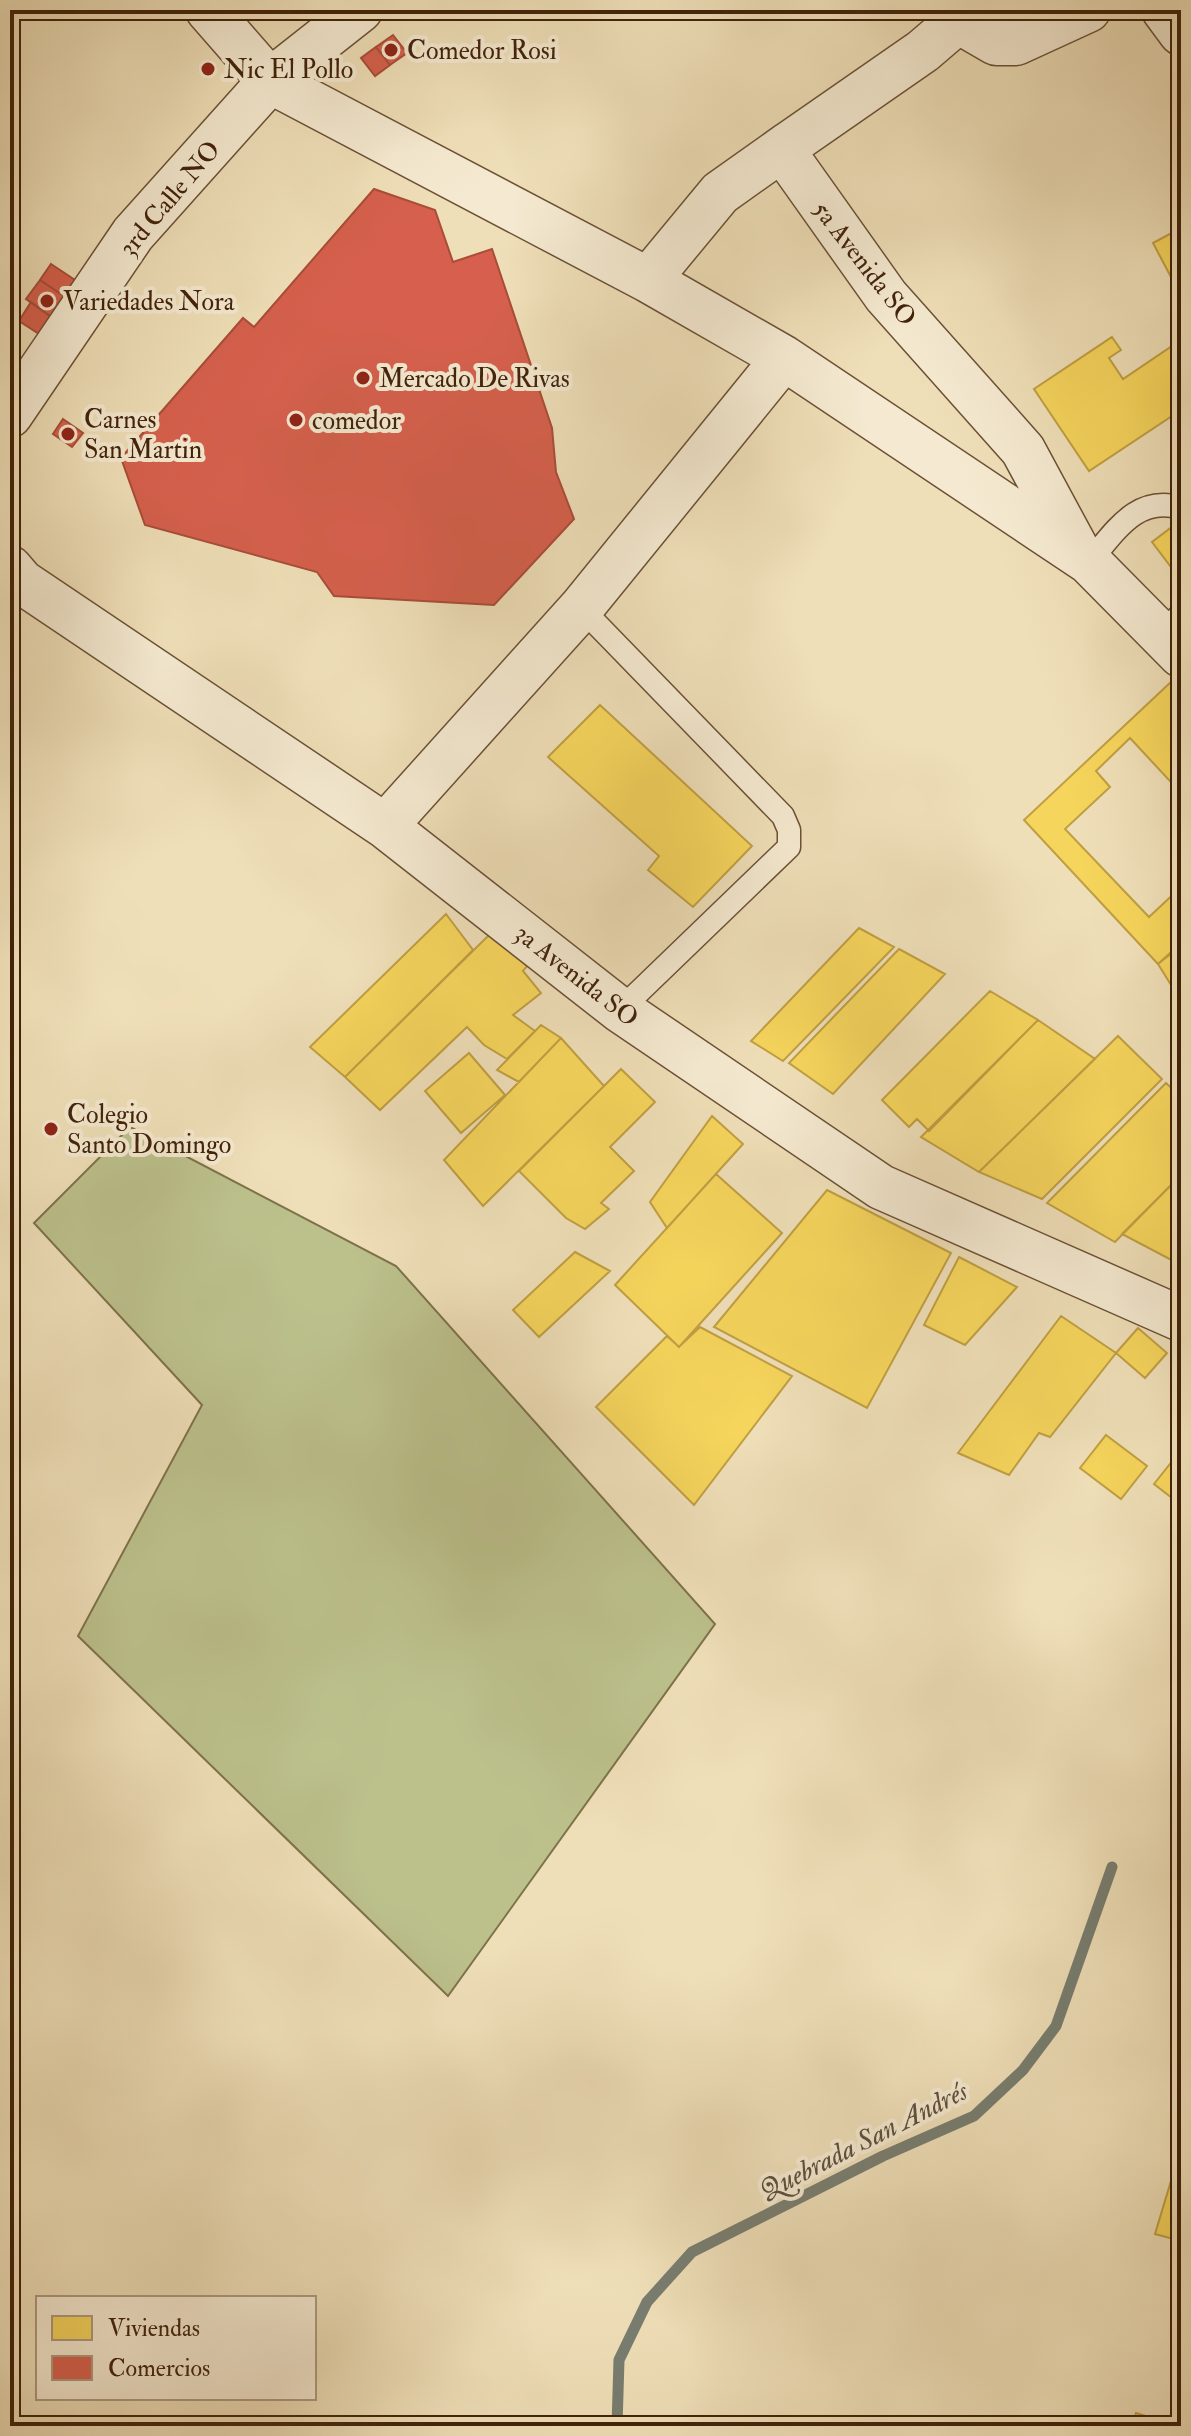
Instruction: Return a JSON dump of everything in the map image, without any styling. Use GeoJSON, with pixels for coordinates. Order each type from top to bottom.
{"type":"FeatureCollection","features":[{"type":"Feature","properties":{"kind":"street"},"geometry":{"type":"LineString","coordinates":[[208,10],[270,81],[648,280],[784,358],[1084,559],[1175,634]]}},
{"type":"Feature","properties":{"kind":"street","name":"3rd Calle NO"},"geometry":{"type":"LineString","coordinates":[[10,415],[133,234],[270,81],[360,10]]}},
{"type":"Feature","properties":{"kind":"street"},"geometry":{"type":"LineString","coordinates":[[648,280],[720,193],[923,51],[958,16],[996,43],[1016,43],[1088,10]]}},
{"type":"Feature","properties":{"kind":"street"},"geometry":{"type":"LineString","coordinates":[[1164,10],[1181,33]]}},
{"type":"Feature","properties":{"kind":"street","name":"5a Avenida SO"},"geometry":{"type":"LineString","coordinates":[[789,144],[788,158],[799,177],[886,296],[1023,450],[1084,559]]}},
{"type":"Feature","properties":{"kind":"street"},"geometry":{"type":"LineString","coordinates":[[385,826],[581,608],[784,358]]}},
{"type":"Feature","properties":{"kind":"street","name":"3a Avenida SO"},"geometry":{"type":"LineString","coordinates":[[10,568],[22,582],[385,826],[620,1010],[881,1187],[1181,1319]]}},
{"type":"Feature","properties":{"kind":"lane"},"geometry":{"type":"LineString","coordinates":[[1084,559],[1134,511],[1165,503],[1181,508]]}},
{"type":"Feature","properties":{"kind":"lane"},"geometry":{"type":"LineString","coordinates":[[581,608],[783,816],[789,830],[789,847],[620,1010]]}},
{"type":"Feature","properties":{"kind":"green space"},"geometry":{"type":"Polygon","coordinates":[[[130,1127],[396,1266],[715,1624],[448,1996],[78,1636],[202,1405],[34,1223],[130,1127]]]}},
{"type":"Feature","properties":{"kind":"building: Viviendas"},"geometry":{"type":"Polygon","coordinates":[[[1181,228],[1181,296],[1153,243],[1181,228]]]}},
{"type":"Feature","properties":{"kind":"building: Viviendas"},"geometry":{"type":"Polygon","coordinates":[[[1112,337],[1121,350],[1109,358],[1123,379],[1181,340],[1181,410],[1089,471],[1034,389],[1112,337]]]}},
{"type":"Feature","properties":{"kind":"building: Viviendas"},"geometry":{"type":"Polygon","coordinates":[[[1181,520],[1181,572],[1177,575],[1152,542],[1181,520]]]}},
{"type":"Feature","properties":{"kind":"building: Viviendas"},"geometry":{"type":"Polygon","coordinates":[[[1172,681],[1181,691],[1181,793],[1130,738],[1096,771],[1110,787],[1065,829],[1149,917],[1181,887],[1181,943],[1158,964],[1024,820],[1172,681]]]}},
{"type":"Feature","properties":{"kind":"building: Viviendas"},"geometry":{"type":"Polygon","coordinates":[[[600,705],[752,846],[693,907],[648,870],[659,856],[548,757],[600,705]]]}},
{"type":"Feature","properties":{"kind":"building: Viviendas"},"geometry":{"type":"Polygon","coordinates":[[[446,914],[473,950],[345,1077],[310,1047],[446,914]]]}},
{"type":"Feature","properties":{"kind":"building: Viviendas"},"geometry":{"type":"Polygon","coordinates":[[[859,928],[894,947],[783,1061],[751,1041],[859,928]]]}},
{"type":"Feature","properties":{"kind":"building: Viviendas"},"geometry":{"type":"Polygon","coordinates":[[[489,935],[521,958],[527,966],[523,971],[541,993],[513,1015],[535,1031],[507,1059],[484,1045],[467,1027],[380,1110],[345,1077],[489,935]]]}},
{"type":"Feature","properties":{"kind":"building: Viviendas"},"geometry":{"type":"Polygon","coordinates":[[[1181,946],[1181,1001],[1158,964],[1181,946]]]}},
{"type":"Feature","properties":{"kind":"building: Viviendas"},"geometry":{"type":"Polygon","coordinates":[[[899,949],[945,974],[833,1094],[789,1063],[899,949]]]}},
{"type":"Feature","properties":{"kind":"building: Viviendas"},"geometry":{"type":"Polygon","coordinates":[[[990,991],[1038,1020],[929,1131],[917,1119],[909,1127],[882,1100],[990,991]]]}},
{"type":"Feature","properties":{"kind":"building: Viviendas"},"geometry":{"type":"Polygon","coordinates":[[[1038,1020],[1095,1059],[979,1172],[921,1137],[1038,1020]]]}},
{"type":"Feature","properties":{"kind":"building: Viviendas"},"geometry":{"type":"Polygon","coordinates":[[[541,1025],[561,1038],[519,1082],[497,1070],[541,1025]]]}},
{"type":"Feature","properties":{"kind":"building: Viviendas"},"geometry":{"type":"Polygon","coordinates":[[[1118,1036],[1162,1079],[1042,1199],[979,1172],[1118,1036]]]}},
{"type":"Feature","properties":{"kind":"building: Viviendas"},"geometry":{"type":"Polygon","coordinates":[[[561,1038],[604,1086],[483,1206],[444,1160],[561,1038]]]}},
{"type":"Feature","properties":{"kind":"building: Viviendas"},"geometry":{"type":"Polygon","coordinates":[[[469,1053],[505,1095],[461,1133],[425,1091],[469,1053]]]}},
{"type":"Feature","properties":{"kind":"building: Viviendas"},"geometry":{"type":"Polygon","coordinates":[[[621,1069],[655,1102],[610,1147],[634,1171],[601,1203],[609,1209],[585,1229],[566,1218],[519,1171],[621,1069]]]}},
{"type":"Feature","properties":{"kind":"building: Viviendas"},"geometry":{"type":"Polygon","coordinates":[[[1166,1083],[1181,1097],[1181,1175],[1115,1242],[1047,1203],[1166,1083]]]}},
{"type":"Feature","properties":{"kind":"building: Viviendas"},"geometry":{"type":"Polygon","coordinates":[[[712,1116],[743,1144],[667,1228],[650,1202],[712,1116]]]}},
{"type":"Feature","properties":{"kind":"building: Viviendas"},"geometry":{"type":"Polygon","coordinates":[[[716,1174],[782,1233],[679,1347],[615,1285],[716,1174]]]}},
{"type":"Feature","properties":{"kind":"building: Viviendas"},"geometry":{"type":"Polygon","coordinates":[[[1181,1175],[1181,1265],[1122,1234],[1181,1175]]]}},
{"type":"Feature","properties":{"kind":"building: Viviendas"},"geometry":{"type":"Polygon","coordinates":[[[827,1190],[951,1253],[867,1408],[714,1327],[827,1190]]]}},
{"type":"Feature","properties":{"kind":"building: Viviendas"},"geometry":{"type":"Polygon","coordinates":[[[575,1252],[610,1271],[539,1337],[513,1310],[575,1252]]]}},
{"type":"Feature","properties":{"kind":"building: Viviendas"},"geometry":{"type":"Polygon","coordinates":[[[959,1257],[1017,1287],[965,1345],[924,1325],[959,1257]]]}},
{"type":"Feature","properties":{"kind":"building: Viviendas"},"geometry":{"type":"Polygon","coordinates":[[[1061,1316],[1116,1353],[1050,1437],[1039,1433],[1009,1475],[958,1453],[1061,1316]]]}},
{"type":"Feature","properties":{"kind":"building: Viviendas"},"geometry":{"type":"Polygon","coordinates":[[[700,1327],[792,1376],[694,1505],[596,1407],[667,1336],[679,1347],[700,1327]]]}},
{"type":"Feature","properties":{"kind":"building: Viviendas"},"geometry":{"type":"Polygon","coordinates":[[[1138,1328],[1167,1353],[1145,1378],[1116,1353],[1138,1328]]]}},
{"type":"Feature","properties":{"kind":"building: Viviendas"},"geometry":{"type":"Polygon","coordinates":[[[1106,1435],[1147,1466],[1121,1499],[1080,1468],[1106,1435]]]}},
{"type":"Feature","properties":{"kind":"building: Viviendas"},"geometry":{"type":"Polygon","coordinates":[[[1181,1450],[1181,1505],[1154,1484],[1181,1450]]]}},
{"type":"Feature","properties":{"kind":"building: Viviendas"},"geometry":{"type":"Polygon","coordinates":[[[1177,2161],[1181,2162],[1181,2241],[1155,2234],[1177,2161]]]}},
{"type":"Feature","properties":{"kind":"building: Viviendas"},"geometry":{"type":"Polygon","coordinates":[[[1136,2413],[1178,2426],[1132,2426],[1136,2413]]]}},
{"type":"Feature","properties":{"kind":"building: Comercios"},"geometry":{"type":"Polygon","coordinates":[[[254,10],[273,10],[263,19],[254,10]]]}},
{"type":"Feature","properties":{"kind":"building: Comercios","name":"Comedor Rosi"},"geometry":{"type":"Polygon","coordinates":[[[393,35],[407,53],[390,65],[376,47],[393,35]]]}},
{"type":"Feature","properties":{"kind":"building: Comercios"},"geometry":{"type":"Polygon","coordinates":[[[376,47],[390,65],[375,76],[361,58],[376,47]]]}},
{"type":"Feature","properties":{"kind":"building: Comercios","name":"Nic El Pollo"},"geometry":{"type":"Polygon","coordinates":[[[210,61],[216,67],[207,77],[200,70],[210,61]]]}},
{"type":"Feature","properties":{"kind":"building: Comercios","name":"Mercado De Rivas"},"geometry":{"type":"Polygon","coordinates":[[[374,189],[435,210],[453,262],[492,249],[552,428],[556,472],[574,519],[494,605],[334,596],[317,572],[145,525],[121,458],[243,318],[254,327],[374,189]]]}},
{"type":"Feature","properties":{"kind":"building: Comercios"},"geometry":{"type":"Polygon","coordinates":[[[51,264],[78,282],[67,298],[40,280],[51,264]]]}},
{"type":"Feature","properties":{"kind":"building: Comercios","name":"Variedades Nora"},"geometry":{"type":"Polygon","coordinates":[[[40,280],[67,298],[54,319],[26,299],[40,280]]]}},
{"type":"Feature","properties":{"kind":"building: Comercios"},"geometry":{"type":"Polygon","coordinates":[[[31,302],[54,319],[42,336],[19,321],[31,302]]]}},
{"type":"Feature","properties":{"kind":"building: Comercios","name":"Carnes San Martin"},"geometry":{"type":"Polygon","coordinates":[[[63,419],[83,433],[72,447],[53,434],[63,419]]]}},
{"type":"Feature","properties":{"kind":"waterway","name":"Quebrada San Andrés"},"geometry":{"type":"LineString","coordinates":[[617,2426],[619,2360],[647,2302],[692,2252],[883,2156],[974,2116],[1023,2070],[1056,2026],[1112,1867]]}},
{"type":"Feature","properties":{"kind":"place","name":"Comedor Rosi"},"geometry":{"type":"Point","coordinates":[391,50]}},
{"type":"Feature","properties":{"kind":"place","name":"Nic El Pollo"},"geometry":{"type":"Point","coordinates":[208,69]}},
{"type":"Feature","properties":{"kind":"place","name":"Variedades Nora"},"geometry":{"type":"Point","coordinates":[47,301]}},
{"type":"Feature","properties":{"kind":"place","name":"Mercado De Rivas"},"geometry":{"type":"Point","coordinates":[363,378]}},
{"type":"Feature","properties":{"kind":"place","name":"comedor"},"geometry":{"type":"Point","coordinates":[296,420]}},
{"type":"Feature","properties":{"kind":"place","name":"Carnes San Martin"},"geometry":{"type":"Point","coordinates":[68,434]}},
{"type":"Feature","properties":{"kind":"place","name":"Colegio Santo Domingo"},"geometry":{"type":"Point","coordinates":[51,1129]}}]}
